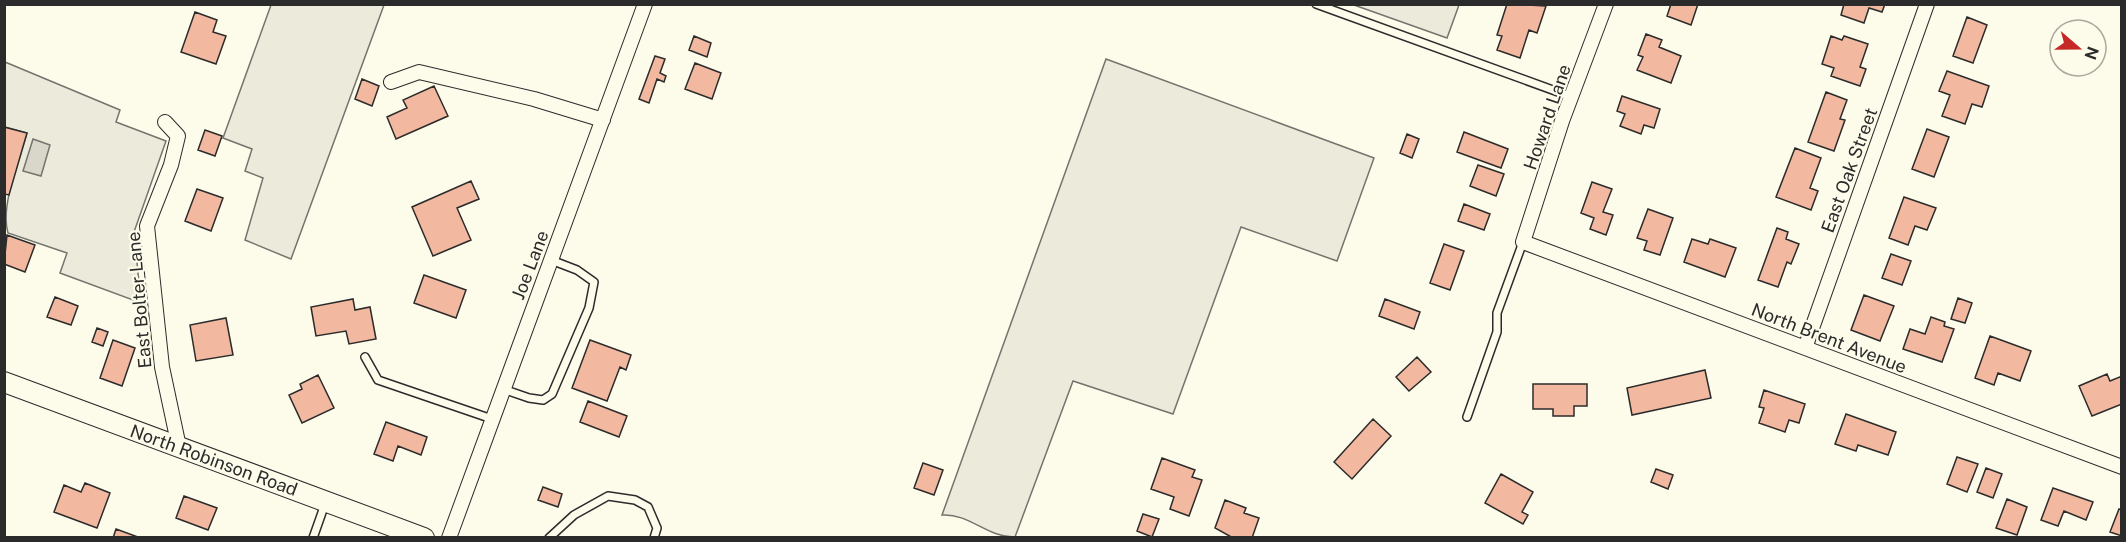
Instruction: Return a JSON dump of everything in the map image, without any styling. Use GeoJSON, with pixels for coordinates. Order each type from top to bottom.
{"type":"FeatureCollection","features":[{"type":"Feature","properties":{"kind":"street","name":"Joe Lane"},"geometry":{"type":"LineString","coordinates":[[448,537],[645,4]]}},
{"type":"Feature","properties":{"kind":"street","name":"Howard Lane"},"geometry":{"type":"LineString","coordinates":[[1524,242],[1572,97],[1606,4]]}},
{"type":"Feature","properties":{"kind":"street","name":"East Oak Street"},"geometry":{"type":"LineString","coordinates":[[1805,348],[1928,4]]}},
{"type":"Feature","properties":{"kind":"street"},"geometry":{"type":"LineString","coordinates":[[391,82],[419,72],[534,99],[603,120]]}},
{"type":"Feature","properties":{"kind":"street","name":"East Bolter Lane"},"geometry":{"type":"LineString","coordinates":[[165,122],[178,136],[171,165],[147,226],[162,367],[179,447]]}},
{"type":"Feature","properties":{"kind":"street","name":"North Brent Avenue"},"geometry":{"type":"LineString","coordinates":[[1524,242],[2121,467]]}},
{"type":"Feature","properties":{"kind":"street","name":"North Robinson Road"},"geometry":{"type":"LineString","coordinates":[[4,382],[424,537]]}},
{"type":"Feature","properties":{"kind":"lane"},"geometry":{"type":"LineString","coordinates":[[1316,4],[1572,97]]}},
{"type":"Feature","properties":{"kind":"lane"},"geometry":{"type":"LineString","coordinates":[[1467,417],[1497,332],[1497,313],[1524,242]]}},
{"type":"Feature","properties":{"kind":"lane"},"geometry":{"type":"LineString","coordinates":[[503,389],[543,400],[552,394],[563,373],[589,308],[594,282],[577,270],[551,260]]}},
{"type":"Feature","properties":{"kind":"lane"},"geometry":{"type":"LineString","coordinates":[[365,357],[378,380],[492,419]]}},
{"type":"Feature","properties":{"kind":"lane"},"geometry":{"type":"LineString","coordinates":[[549,537],[574,515],[608,496],[635,500],[648,507],[657,528],[654,537]]}},
{"type":"Feature","properties":{"kind":"lane"},"geometry":{"type":"LineString","coordinates":[[313,537],[326,501]]}},
{"type":"Feature","properties":{"kind":"shaded area"},"geometry":{"type":"Polygon","coordinates":[[[271,5],[384,5],[291,259],[245,240],[263,178],[245,171],[252,149],[223,138],[271,5]]]}},
{"type":"Feature","properties":{"kind":"shaded area"},"geometry":{"type":"Polygon","coordinates":[[[1354,5],[1459,5],[1447,38],[1354,5]]]}},
{"type":"Feature","properties":{"kind":"shaded area"},"geometry":{"type":"Polygon","coordinates":[[[1106,59],[1374,158],[1337,261],[1241,227],[1173,414],[1073,381],[1015,537],[1005,536],[952,515],[942,515],[1106,59]]]}},
{"type":"Feature","properties":{"kind":"shaded area"},"geometry":{"type":"Polygon","coordinates":[[[5,62],[120,110],[116,122],[166,141],[134,232],[141,303],[60,273],[67,253],[8,233],[6,210],[8,197],[27,133],[5,127],[5,62]]]}},
{"type":"Feature","properties":{"kind":"shaded area"},"geometry":{"type":"Polygon","coordinates":[[[33,139],[50,145],[41,176],[23,171],[33,139]]]}},
{"type":"Feature","properties":{"kind":"building"},"geometry":{"type":"Polygon","coordinates":[[[1507,4],[1546,6],[1537,33],[1529,30],[1520,58],[1497,50],[1502,36],[1497,35],[1507,4]]]}},
{"type":"Feature","properties":{"kind":"building"},"geometry":{"type":"Polygon","coordinates":[[[1671,4],[1698,4],[1691,25],[1667,16],[1671,4]]]}},
{"type":"Feature","properties":{"kind":"building"},"geometry":{"type":"Polygon","coordinates":[[[1844,4],[1885,4],[1882,12],[1869,8],[1864,23],[1841,15],[1844,4]]]}},
{"type":"Feature","properties":{"kind":"building"},"geometry":{"type":"Polygon","coordinates":[[[195,12],[217,20],[213,32],[226,36],[216,64],[181,52],[195,12]]]}},
{"type":"Feature","properties":{"kind":"building"},"geometry":{"type":"Polygon","coordinates":[[[1967,17],[1987,25],[1973,63],[1953,56],[1967,17]]]}},
{"type":"Feature","properties":{"kind":"building"},"geometry":{"type":"Polygon","coordinates":[[[1646,34],[1662,40],[1659,47],[1681,56],[1671,83],[1637,70],[1643,57],[1638,55],[1646,34]]]}},
{"type":"Feature","properties":{"kind":"building"},"geometry":{"type":"Polygon","coordinates":[[[694,36],[711,43],[707,57],[689,50],[694,36]]]}},
{"type":"Feature","properties":{"kind":"building"},"geometry":{"type":"Polygon","coordinates":[[[1831,36],[1842,40],[1844,36],[1868,44],[1860,67],[1866,69],[1860,86],[1831,76],[1834,68],[1822,64],[1831,36]]]}},
{"type":"Feature","properties":{"kind":"building"},"geometry":{"type":"Polygon","coordinates":[[[655,56],[665,59],[660,73],[666,76],[664,82],[657,79],[649,103],[639,99],[655,56]]]}},
{"type":"Feature","properties":{"kind":"building"},"geometry":{"type":"Polygon","coordinates":[[[695,63],[721,73],[712,99],[685,89],[695,63]]]}},
{"type":"Feature","properties":{"kind":"building"},"geometry":{"type":"Polygon","coordinates":[[[1947,71],[1989,86],[1982,107],[1972,104],[1965,124],[1942,116],[1950,95],[1939,91],[1947,71]]]}},
{"type":"Feature","properties":{"kind":"building"},"geometry":{"type":"Polygon","coordinates":[[[362,79],[379,86],[372,106],[355,99],[362,79]]]}},
{"type":"Feature","properties":{"kind":"building"},"geometry":{"type":"Polygon","coordinates":[[[434,86],[448,116],[396,139],[387,117],[407,108],[403,100],[434,86]]]}},
{"type":"Feature","properties":{"kind":"building"},"geometry":{"type":"Polygon","coordinates":[[[1826,92],[1847,100],[1840,119],[1845,120],[1834,151],[1808,142],[1826,92]]]}},
{"type":"Feature","properties":{"kind":"building"},"geometry":{"type":"Polygon","coordinates":[[[1622,96],[1660,109],[1654,128],[1644,125],[1641,134],[1620,126],[1625,114],[1617,111],[1622,96]]]}},
{"type":"Feature","properties":{"kind":"building"},"geometry":{"type":"Polygon","coordinates":[[[4,127],[27,133],[9,195],[4,194],[4,127]]]}},
{"type":"Feature","properties":{"kind":"building"},"geometry":{"type":"Polygon","coordinates":[[[1927,129],[1949,137],[1934,177],[1912,169],[1927,129]]]}},
{"type":"Feature","properties":{"kind":"building"},"geometry":{"type":"Polygon","coordinates":[[[205,130],[222,136],[215,156],[198,150],[205,130]]]}},
{"type":"Feature","properties":{"kind":"building"},"geometry":{"type":"Polygon","coordinates":[[[1464,132],[1508,149],[1501,168],[1457,152],[1464,132]]]}},
{"type":"Feature","properties":{"kind":"building"},"geometry":{"type":"Polygon","coordinates":[[[1407,134],[1419,139],[1412,158],[1400,153],[1407,134]]]}},
{"type":"Feature","properties":{"kind":"building"},"geometry":{"type":"Polygon","coordinates":[[[1795,148],[1821,158],[1810,188],[1818,191],[1811,210],[1776,197],[1795,148]]]}},
{"type":"Feature","properties":{"kind":"building"},"geometry":{"type":"Polygon","coordinates":[[[1478,165],[1504,174],[1496,196],[1470,186],[1478,165]]]}},
{"type":"Feature","properties":{"kind":"building"},"geometry":{"type":"Polygon","coordinates":[[[471,181],[479,199],[457,208],[471,240],[433,256],[412,207],[471,181]]]}},
{"type":"Feature","properties":{"kind":"building"},"geometry":{"type":"Polygon","coordinates":[[[1592,182],[1612,189],[1603,212],[1613,215],[1606,235],[1590,229],[1594,218],[1581,213],[1592,182]]]}},
{"type":"Feature","properties":{"kind":"building"},"geometry":{"type":"Polygon","coordinates":[[[197,189],[223,198],[211,231],[185,221],[197,189]]]}},
{"type":"Feature","properties":{"kind":"building"},"geometry":{"type":"Polygon","coordinates":[[[1904,197],[1936,208],[1927,230],[1915,226],[1908,245],[1889,238],[1904,197]]]}},
{"type":"Feature","properties":{"kind":"building"},"geometry":{"type":"Polygon","coordinates":[[[1464,204],[1490,214],[1484,230],[1458,221],[1464,204]]]}},
{"type":"Feature","properties":{"kind":"building"},"geometry":{"type":"Polygon","coordinates":[[[1648,209],[1673,218],[1660,255],[1644,250],[1647,241],[1637,238],[1648,209]]]}},
{"type":"Feature","properties":{"kind":"building"},"geometry":{"type":"Polygon","coordinates":[[[1777,228],[1788,232],[1786,239],[1799,244],[1791,264],[1787,262],[1778,287],[1758,280],[1777,228]]]}},
{"type":"Feature","properties":{"kind":"building"},"geometry":{"type":"Polygon","coordinates":[[[7,235],[35,245],[25,272],[4,264],[7,235]]]}},
{"type":"Feature","properties":{"kind":"building"},"geometry":{"type":"Polygon","coordinates":[[[1692,239],[1708,244],[1710,239],[1736,248],[1725,277],[1684,262],[1692,239]]]}},
{"type":"Feature","properties":{"kind":"building"},"geometry":{"type":"Polygon","coordinates":[[[1444,244],[1464,251],[1450,290],[1430,283],[1444,244]]]}},
{"type":"Feature","properties":{"kind":"building"},"geometry":{"type":"Polygon","coordinates":[[[1891,254],[1911,261],[1902,285],[1882,278],[1891,254]]]}},
{"type":"Feature","properties":{"kind":"building"},"geometry":{"type":"Polygon","coordinates":[[[424,275],[466,290],[456,318],[414,303],[424,275]]]}},
{"type":"Feature","properties":{"kind":"building"},"geometry":{"type":"Polygon","coordinates":[[[1864,295],[1894,306],[1880,341],[1851,330],[1864,295]]]}},
{"type":"Feature","properties":{"kind":"building"},"geometry":{"type":"Polygon","coordinates":[[[55,297],[78,306],[71,325],[47,317],[55,297]]]}},
{"type":"Feature","properties":{"kind":"building"},"geometry":{"type":"Polygon","coordinates":[[[1958,298],[1972,303],[1965,323],[1951,319],[1958,298]]]}},
{"type":"Feature","properties":{"kind":"building"},"geometry":{"type":"Polygon","coordinates":[[[353,299],[355,310],[370,307],[376,339],[349,344],[346,331],[316,336],[311,307],[353,299]]]}},
{"type":"Feature","properties":{"kind":"building"},"geometry":{"type":"Polygon","coordinates":[[[1385,299],[1420,312],[1414,329],[1379,316],[1385,299]]]}},
{"type":"Feature","properties":{"kind":"building"},"geometry":{"type":"Polygon","coordinates":[[[1931,317],[1945,322],[1944,326],[1954,329],[1942,362],[1903,349],[1910,329],[1925,334],[1931,317]]]}},
{"type":"Feature","properties":{"kind":"building"},"geometry":{"type":"Polygon","coordinates":[[[226,318],[233,355],[196,361],[190,325],[226,318]]]}},
{"type":"Feature","properties":{"kind":"building"},"geometry":{"type":"Polygon","coordinates":[[[97,328],[108,332],[103,346],[92,342],[97,328]]]}},
{"type":"Feature","properties":{"kind":"building"},"geometry":{"type":"Polygon","coordinates":[[[1990,336],[2031,351],[2020,381],[1998,373],[1994,385],[1975,378],[1990,336]]]}},
{"type":"Feature","properties":{"kind":"building"},"geometry":{"type":"Polygon","coordinates":[[[113,340],[135,348],[122,386],[100,378],[113,340]]]}},
{"type":"Feature","properties":{"kind":"building"},"geometry":{"type":"Polygon","coordinates":[[[590,340],[631,355],[626,370],[620,367],[607,401],[572,388],[590,340]]]}},
{"type":"Feature","properties":{"kind":"building"},"geometry":{"type":"Polygon","coordinates":[[[1417,357],[1431,372],[1409,391],[1396,377],[1417,357]]]}},
{"type":"Feature","properties":{"kind":"building"},"geometry":{"type":"Polygon","coordinates":[[[1705,370],[1711,398],[1632,415],[1627,388],[1705,370]]]}},
{"type":"Feature","properties":{"kind":"building"},"geometry":{"type":"Polygon","coordinates":[[[2107,374],[2110,381],[2122,376],[2122,404],[2092,416],[2079,386],[2107,374]]]}},
{"type":"Feature","properties":{"kind":"building"},"geometry":{"type":"Polygon","coordinates":[[[318,375],[334,408],[302,423],[289,395],[302,389],[300,384],[318,375]]]}},
{"type":"Feature","properties":{"kind":"building"},"geometry":{"type":"Polygon","coordinates":[[[1533,384],[1587,384],[1587,406],[1574,406],[1574,416],[1553,416],[1553,409],[1533,409],[1533,384]]]}},
{"type":"Feature","properties":{"kind":"building"},"geometry":{"type":"Polygon","coordinates":[[[1764,390],[1805,404],[1799,423],[1789,420],[1785,432],[1759,423],[1764,408],[1759,407],[1764,390]]]}},
{"type":"Feature","properties":{"kind":"building"},"geometry":{"type":"Polygon","coordinates":[[[588,401],[627,416],[619,437],[580,422],[588,401]]]}},
{"type":"Feature","properties":{"kind":"building"},"geometry":{"type":"Polygon","coordinates":[[[1846,414],[1896,432],[1888,455],[1858,445],[1856,451],[1835,444],[1846,414]]]}},
{"type":"Feature","properties":{"kind":"building"},"geometry":{"type":"Polygon","coordinates":[[[1373,419],[1391,436],[1352,479],[1334,462],[1373,419]]]}},
{"type":"Feature","properties":{"kind":"building"},"geometry":{"type":"Polygon","coordinates":[[[386,422],[427,437],[421,455],[398,446],[393,461],[374,454],[386,422]]]}},
{"type":"Feature","properties":{"kind":"building"},"geometry":{"type":"Polygon","coordinates":[[[1957,457],[1978,464],[1967,492],[1947,484],[1957,457]]]}},
{"type":"Feature","properties":{"kind":"building"},"geometry":{"type":"Polygon","coordinates":[[[1162,458],[1195,470],[1192,477],[1202,480],[1189,516],[1170,509],[1174,497],[1151,489],[1162,458]]]}},
{"type":"Feature","properties":{"kind":"building"},"geometry":{"type":"Polygon","coordinates":[[[923,463],[943,470],[934,495],[914,488],[923,463]]]}},
{"type":"Feature","properties":{"kind":"building"},"geometry":{"type":"Polygon","coordinates":[[[1986,468],[2002,474],[1993,498],[1977,492],[1986,468]]]}},
{"type":"Feature","properties":{"kind":"building"},"geometry":{"type":"Polygon","coordinates":[[[1656,469],[1673,475],[1668,489],[1651,482],[1656,469]]]}},
{"type":"Feature","properties":{"kind":"building"},"geometry":{"type":"Polygon","coordinates":[[[1501,474],[1533,492],[1522,512],[1528,515],[1523,524],[1485,503],[1501,474]]]}},
{"type":"Feature","properties":{"kind":"building"},"geometry":{"type":"Polygon","coordinates":[[[85,483],[110,493],[97,528],[54,512],[64,485],[81,492],[85,483]]]}},
{"type":"Feature","properties":{"kind":"building"},"geometry":{"type":"Polygon","coordinates":[[[543,487],[562,494],[558,507],[538,500],[543,487]]]}},
{"type":"Feature","properties":{"kind":"building"},"geometry":{"type":"Polygon","coordinates":[[[2053,488],[2093,502],[2086,520],[2064,511],[2058,526],[2041,520],[2053,488]]]}},
{"type":"Feature","properties":{"kind":"building"},"geometry":{"type":"Polygon","coordinates":[[[184,496],[217,508],[208,530],[176,518],[184,496]]]}},
{"type":"Feature","properties":{"kind":"building"},"geometry":{"type":"Polygon","coordinates":[[[2007,499],[2027,507],[2017,535],[1996,528],[2007,499]]]}},
{"type":"Feature","properties":{"kind":"building"},"geometry":{"type":"Polygon","coordinates":[[[1225,500],[1246,508],[1244,513],[1259,518],[1252,538],[1233,538],[1215,528],[1225,500]]]}},
{"type":"Feature","properties":{"kind":"building"},"geometry":{"type":"Polygon","coordinates":[[[2119,509],[2122,510],[2122,536],[2110,532],[2119,509]]]}},
{"type":"Feature","properties":{"kind":"building"},"geometry":{"type":"Polygon","coordinates":[[[1143,514],[1159,519],[1152,537],[1137,531],[1143,514]]]}},
{"type":"Feature","properties":{"kind":"building"},"geometry":{"type":"Polygon","coordinates":[[[116,529],[138,537],[138,538],[113,538],[116,529]]]}}]}
